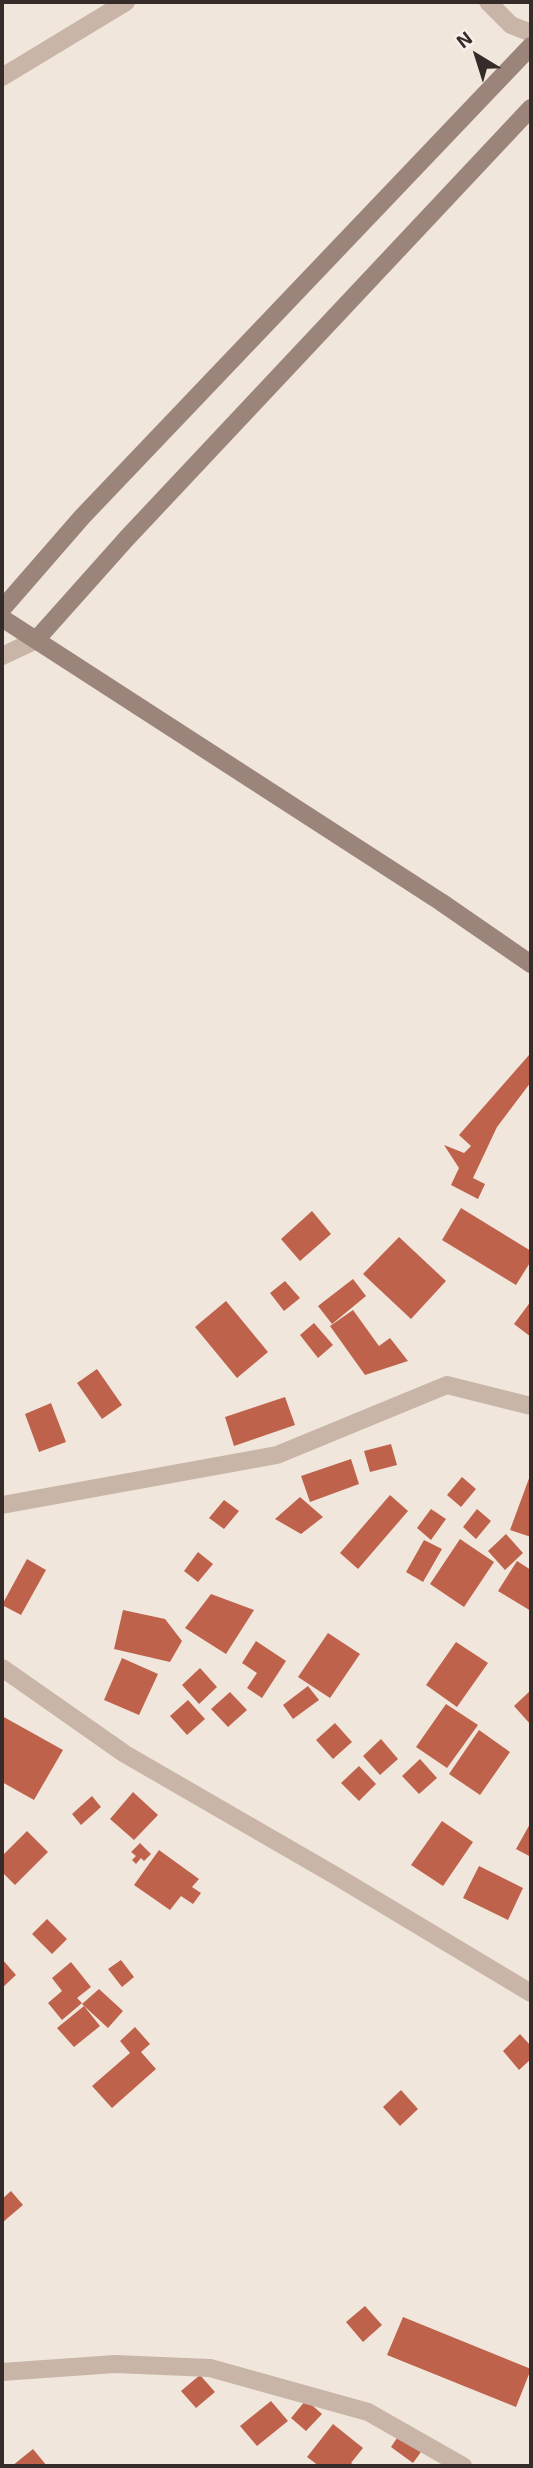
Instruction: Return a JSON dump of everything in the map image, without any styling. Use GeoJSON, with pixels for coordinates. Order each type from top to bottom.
{"type":"FeatureCollection","features":[{"type":"Feature","properties":{"kind":"street"},"geometry":{"type":"LineString","coordinates":[[2,77],[126,2]]}},
{"type":"Feature","properties":{"kind":"street"},"geometry":{"type":"LineString","coordinates":[[488,2],[511,24],[531,33]]}},
{"type":"Feature","properties":{"kind":"street"},"geometry":{"type":"LineString","coordinates":[[2,609],[82,517],[531,46]]}},
{"type":"Feature","properties":{"kind":"street"},"geometry":{"type":"LineString","coordinates":[[2,656],[36,640],[127,538],[531,108]]}},
{"type":"Feature","properties":{"kind":"street"},"geometry":{"type":"LineString","coordinates":[[2,618],[441,902],[531,964]]}},
{"type":"Feature","properties":{"kind":"street"},"geometry":{"type":"LineString","coordinates":[[2,1505],[277,1455],[447,1384],[531,1406]]}},
{"type":"Feature","properties":{"kind":"street"},"geometry":{"type":"LineString","coordinates":[[2,1668],[125,1754],[531,1993]]}},
{"type":"Feature","properties":{"kind":"street"},"geometry":{"type":"LineString","coordinates":[[2,2372],[115,2364],[210,2368],[368,2412],[463,2466]]}},
{"type":"Feature","properties":{"kind":"building"},"geometry":{"type":"Polygon","coordinates":[[[529,1055],[531,1082],[497,1127],[473,1178],[485,1184],[478,1199],[451,1185],[459,1168],[444,1145],[464,1153],[471,1146],[459,1135],[529,1055]]]}},
{"type":"Feature","properties":{"kind":"building"},"geometry":{"type":"Polygon","coordinates":[[[461,1208],[531,1251],[531,1261],[516,1285],[442,1240],[461,1208]]]}},
{"type":"Feature","properties":{"kind":"building"},"geometry":{"type":"Polygon","coordinates":[[[312,1211],[331,1234],[300,1261],[281,1239],[312,1211]]]}},
{"type":"Feature","properties":{"kind":"building"},"geometry":{"type":"Polygon","coordinates":[[[399,1237],[446,1281],[411,1319],[363,1274],[399,1237]]]}},
{"type":"Feature","properties":{"kind":"building"},"geometry":{"type":"Polygon","coordinates":[[[353,1279],[366,1296],[332,1324],[318,1306],[353,1279]]]}},
{"type":"Feature","properties":{"kind":"building"},"geometry":{"type":"Polygon","coordinates":[[[285,1281],[300,1298],[284,1311],[270,1293],[285,1281]]]}},
{"type":"Feature","properties":{"kind":"building"},"geometry":{"type":"Polygon","coordinates":[[[226,1301],[268,1352],[237,1378],[195,1327],[226,1301]]]}},
{"type":"Feature","properties":{"kind":"building"},"geometry":{"type":"Polygon","coordinates":[[[531,1301],[531,1337],[514,1324],[531,1301]]]}},
{"type":"Feature","properties":{"kind":"building"},"geometry":{"type":"Polygon","coordinates":[[[353,1310],[379,1346],[390,1338],[408,1361],[365,1375],[330,1326],[353,1310]]]}},
{"type":"Feature","properties":{"kind":"building"},"geometry":{"type":"Polygon","coordinates":[[[314,1323],[333,1345],[318,1358],[300,1335],[314,1323]]]}},
{"type":"Feature","properties":{"kind":"building"},"geometry":{"type":"Polygon","coordinates":[[[97,1369],[122,1405],[102,1419],[77,1383],[97,1369]]]}},
{"type":"Feature","properties":{"kind":"building"},"geometry":{"type":"Polygon","coordinates":[[[285,1397],[295,1425],[234,1446],[225,1417],[285,1397]]]}},
{"type":"Feature","properties":{"kind":"building"},"geometry":{"type":"Polygon","coordinates":[[[51,1403],[66,1442],[39,1452],[25,1414],[51,1403]]]}},
{"type":"Feature","properties":{"kind":"building"},"geometry":{"type":"Polygon","coordinates":[[[391,1444],[397,1465],[370,1472],[364,1451],[391,1444]]]}},
{"type":"Feature","properties":{"kind":"building"},"geometry":{"type":"Polygon","coordinates":[[[351,1459],[359,1484],[310,1502],[301,1476],[351,1459]]]}},
{"type":"Feature","properties":{"kind":"building"},"geometry":{"type":"Polygon","coordinates":[[[531,1473],[531,1537],[510,1530],[531,1473]]]}},
{"type":"Feature","properties":{"kind":"building"},"geometry":{"type":"Polygon","coordinates":[[[462,1477],[476,1489],[461,1507],[447,1495],[462,1477]]]}},
{"type":"Feature","properties":{"kind":"building"},"geometry":{"type":"Polygon","coordinates":[[[390,1495],[408,1511],[358,1569],[340,1553],[390,1495]]]}},
{"type":"Feature","properties":{"kind":"building"},"geometry":{"type":"Polygon","coordinates":[[[300,1497],[323,1517],[301,1534],[275,1519],[300,1497]]]}},
{"type":"Feature","properties":{"kind":"building"},"geometry":{"type":"Polygon","coordinates":[[[224,1500],[239,1511],[224,1529],[209,1518],[224,1500]]]}},
{"type":"Feature","properties":{"kind":"building"},"geometry":{"type":"Polygon","coordinates":[[[431,1509],[446,1519],[431,1540],[417,1528],[431,1509]]]}},
{"type":"Feature","properties":{"kind":"building"},"geometry":{"type":"Polygon","coordinates":[[[477,1509],[491,1521],[476,1539],[463,1527],[477,1509]]]}},
{"type":"Feature","properties":{"kind":"building"},"geometry":{"type":"Polygon","coordinates":[[[506,1534],[523,1553],[505,1570],[488,1551],[506,1534]]]}},
{"type":"Feature","properties":{"kind":"building"},"geometry":{"type":"Polygon","coordinates":[[[460,1539],[494,1562],[464,1607],[430,1584],[460,1539]]]}},
{"type":"Feature","properties":{"kind":"building"},"geometry":{"type":"Polygon","coordinates":[[[424,1540],[442,1549],[423,1582],[406,1572],[424,1540]]]}},
{"type":"Feature","properties":{"kind":"building"},"geometry":{"type":"Polygon","coordinates":[[[198,1552],[213,1564],[198,1582],[184,1571],[198,1552]]]}},
{"type":"Feature","properties":{"kind":"building"},"geometry":{"type":"Polygon","coordinates":[[[27,1559],[46,1570],[21,1615],[2,1605],[27,1559]]]}},
{"type":"Feature","properties":{"kind":"building"},"geometry":{"type":"Polygon","coordinates":[[[517,1561],[531,1570],[531,1611],[498,1591],[517,1561]]]}},
{"type":"Feature","properties":{"kind":"building"},"geometry":{"type":"Polygon","coordinates":[[[211,1594],[254,1610],[226,1654],[185,1628],[211,1594]]]}},
{"type":"Feature","properties":{"kind":"building"},"geometry":{"type":"Polygon","coordinates":[[[123,1610],[165,1619],[182,1641],[170,1662],[114,1649],[123,1610]]]}},
{"type":"Feature","properties":{"kind":"building"},"geometry":{"type":"Polygon","coordinates":[[[328,1633],[360,1654],[330,1698],[298,1677],[328,1633]]]}},
{"type":"Feature","properties":{"kind":"building"},"geometry":{"type":"Polygon","coordinates":[[[256,1641],[286,1661],[262,1698],[247,1688],[257,1673],[242,1663],[256,1641]]]}},
{"type":"Feature","properties":{"kind":"building"},"geometry":{"type":"Polygon","coordinates":[[[456,1642],[488,1663],[457,1707],[426,1685],[456,1642]]]}},
{"type":"Feature","properties":{"kind":"building"},"geometry":{"type":"Polygon","coordinates":[[[122,1658],[158,1674],[139,1715],[104,1700],[122,1658]]]}},
{"type":"Feature","properties":{"kind":"building"},"geometry":{"type":"Polygon","coordinates":[[[200,1668],[217,1687],[199,1704],[182,1685],[200,1668]]]}},
{"type":"Feature","properties":{"kind":"building"},"geometry":{"type":"Polygon","coordinates":[[[308,1686],[319,1700],[293,1719],[283,1705],[308,1686]]]}},
{"type":"Feature","properties":{"kind":"building"},"geometry":{"type":"Polygon","coordinates":[[[531,1690],[531,1725],[514,1706],[531,1690]]]}},
{"type":"Feature","properties":{"kind":"building"},"geometry":{"type":"Polygon","coordinates":[[[230,1692],[247,1710],[228,1727],[211,1709],[230,1692]]]}},
{"type":"Feature","properties":{"kind":"building"},"geometry":{"type":"Polygon","coordinates":[[[188,1700],[205,1719],[187,1735],[170,1716],[188,1700]]]}},
{"type":"Feature","properties":{"kind":"building"},"geometry":{"type":"Polygon","coordinates":[[[446,1704],[478,1725],[447,1768],[416,1747],[446,1704]]]}},
{"type":"Feature","properties":{"kind":"building"},"geometry":{"type":"Polygon","coordinates":[[[2,1716],[63,1750],[34,1800],[2,1782],[2,1716]]]}},
{"type":"Feature","properties":{"kind":"building"},"geometry":{"type":"Polygon","coordinates":[[[335,1723],[352,1742],[333,1759],[316,1740],[335,1723]]]}},
{"type":"Feature","properties":{"kind":"building"},"geometry":{"type":"Polygon","coordinates":[[[479,1730],[510,1752],[480,1795],[449,1774],[479,1730]]]}},
{"type":"Feature","properties":{"kind":"building"},"geometry":{"type":"Polygon","coordinates":[[[381,1739],[398,1759],[380,1775],[363,1756],[381,1739]]]}},
{"type":"Feature","properties":{"kind":"building"},"geometry":{"type":"Polygon","coordinates":[[[420,1759],[437,1778],[419,1794],[402,1776],[420,1759]]]}},
{"type":"Feature","properties":{"kind":"building"},"geometry":{"type":"Polygon","coordinates":[[[359,1766],[376,1784],[359,1801],[341,1783],[359,1766]]]}},
{"type":"Feature","properties":{"kind":"building"},"geometry":{"type":"Polygon","coordinates":[[[133,1792],[158,1815],[134,1840],[110,1819],[133,1792]]]}},
{"type":"Feature","properties":{"kind":"building"},"geometry":{"type":"Polygon","coordinates":[[[92,1796],[101,1807],[81,1825],[72,1814],[92,1796]]]}},
{"type":"Feature","properties":{"kind":"building"},"geometry":{"type":"Polygon","coordinates":[[[442,1821],[473,1842],[443,1886],[411,1865],[442,1821]]]}},
{"type":"Feature","properties":{"kind":"building"},"geometry":{"type":"Polygon","coordinates":[[[531,1822],[531,1857],[516,1849],[531,1822]]]}},
{"type":"Feature","properties":{"kind":"building"},"geometry":{"type":"Polygon","coordinates":[[[27,1831],[48,1852],[15,1885],[2,1872],[2,1856],[27,1831]]]}},
{"type":"Feature","properties":{"kind":"building"},"geometry":{"type":"Polygon","coordinates":[[[140,1843],[151,1854],[144,1861],[141,1858],[136,1864],[132,1860],[136,1856],[131,1852],[140,1843]]]}},
{"type":"Feature","properties":{"kind":"building"},"geometry":{"type":"Polygon","coordinates":[[[159,1850],[199,1879],[192,1887],[201,1893],[193,1904],[181,1896],[170,1910],[134,1885],[159,1850]]]}},
{"type":"Feature","properties":{"kind":"building"},"geometry":{"type":"Polygon","coordinates":[[[479,1866],[523,1888],[508,1920],[463,1898],[479,1866]]]}},
{"type":"Feature","properties":{"kind":"building"},"geometry":{"type":"Polygon","coordinates":[[[47,1919],[67,1939],[52,1954],[32,1934],[47,1919]]]}},
{"type":"Feature","properties":{"kind":"building"},"geometry":{"type":"Polygon","coordinates":[[[2,1959],[16,1975],[2,1988],[2,1959]]]}},
{"type":"Feature","properties":{"kind":"building"},"geometry":{"type":"Polygon","coordinates":[[[121,1960],[134,1977],[122,1987],[108,1969],[121,1960]]]}},
{"type":"Feature","properties":{"kind":"building"},"geometry":{"type":"Polygon","coordinates":[[[71,1962],[91,1987],[77,1998],[82,2003],[62,2020],[48,2003],[62,1991],[52,1978],[71,1962]]]}},
{"type":"Feature","properties":{"kind":"building"},"geometry":{"type":"Polygon","coordinates":[[[99,1989],[123,2011],[108,2028],[82,2004],[99,1989]]]}},
{"type":"Feature","properties":{"kind":"building"},"geometry":{"type":"Polygon","coordinates":[[[84,2006],[100,2026],[74,2047],[57,2028],[84,2006]]]}},
{"type":"Feature","properties":{"kind":"building"},"geometry":{"type":"Polygon","coordinates":[[[135,2027],[150,2044],[141,2052],[156,2069],[112,2108],[92,2086],[130,2053],[120,2041],[135,2027]]]}},
{"type":"Feature","properties":{"kind":"building"},"geometry":{"type":"Polygon","coordinates":[[[520,2034],[531,2046],[531,2059],[519,2070],[503,2051],[520,2034]]]}},
{"type":"Feature","properties":{"kind":"building"},"geometry":{"type":"Polygon","coordinates":[[[401,2090],[418,2109],[400,2126],[383,2107],[401,2090]]]}},
{"type":"Feature","properties":{"kind":"building"},"geometry":{"type":"Polygon","coordinates":[[[11,2191],[23,2205],[3,2222],[2,2199],[11,2191]]]}},
{"type":"Feature","properties":{"kind":"building"},"geometry":{"type":"Polygon","coordinates":[[[365,2306],[382,2325],[363,2342],[346,2322],[365,2306]]]}},
{"type":"Feature","properties":{"kind":"building"},"geometry":{"type":"Polygon","coordinates":[[[403,2317],[531,2369],[516,2407],[387,2355],[403,2317]]]}},
{"type":"Feature","properties":{"kind":"building"},"geometry":{"type":"Polygon","coordinates":[[[200,2375],[215,2392],[196,2408],[181,2391],[200,2375]]]}},
{"type":"Feature","properties":{"kind":"building"},"geometry":{"type":"Polygon","coordinates":[[[306,2400],[322,2414],[306,2431],[291,2418],[306,2400]]]}},
{"type":"Feature","properties":{"kind":"building"},"geometry":{"type":"Polygon","coordinates":[[[271,2401],[288,2421],[257,2446],[240,2426],[271,2401]]]}},
{"type":"Feature","properties":{"kind":"building"},"geometry":{"type":"Polygon","coordinates":[[[333,2424],[363,2448],[351,2463],[355,2466],[319,2466],[307,2457],[333,2424]]]}},
{"type":"Feature","properties":{"kind":"building"},"geometry":{"type":"Polygon","coordinates":[[[399,2435],[421,2452],[413,2463],[391,2447],[399,2435]]]}},
{"type":"Feature","properties":{"kind":"building"},"geometry":{"type":"Polygon","coordinates":[[[33,2449],[47,2466],[12,2466],[33,2449]]]}}]}
